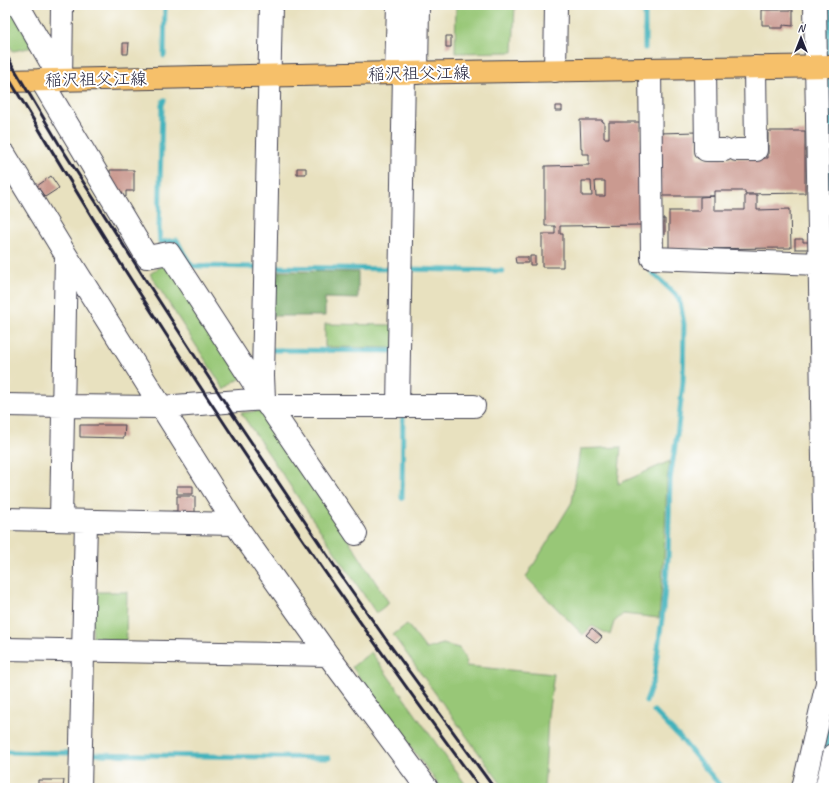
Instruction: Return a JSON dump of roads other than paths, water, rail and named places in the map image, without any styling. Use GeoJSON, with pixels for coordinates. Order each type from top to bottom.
{"type":"FeatureCollection","features":[{"type":"Feature","properties":{"kind":"main road","name":"稲沢祖父江線"},"geometry":{"type":"LineString","coordinates":[[5,81],[823,66]]}},
{"type":"Feature","properties":{"kind":"street"},"geometry":{"type":"LineString","coordinates":[[18,5],[51,80],[147,257],[169,253],[266,403],[356,534]]}},
{"type":"Feature","properties":{"kind":"street"},"geometry":{"type":"LineString","coordinates":[[51,80],[62,5]]}},
{"type":"Feature","properties":{"kind":"street"},"geometry":{"type":"LineString","coordinates":[[266,403],[262,376],[270,5]]}},
{"type":"Feature","properties":{"kind":"street"},"geometry":{"type":"LineString","coordinates":[[398,5],[406,73],[398,406]]}},
{"type":"Feature","properties":{"kind":"street"},"geometry":{"type":"LineString","coordinates":[[406,73],[418,5]]}},
{"type":"Feature","properties":{"kind":"street"},"geometry":{"type":"LineString","coordinates":[[555,71],[556,5]]}},
{"type":"Feature","properties":{"kind":"street"},"geometry":{"type":"LineString","coordinates":[[803,788],[827,683],[828,412],[820,264],[823,66],[815,5]]}},
{"type":"Feature","properties":{"kind":"street"},"geometry":{"type":"LineString","coordinates":[[705,68],[706,150],[756,150],[755,68]]}},
{"type":"Feature","properties":{"kind":"street"},"geometry":{"type":"LineString","coordinates":[[650,69],[652,258],[820,264]]}},
{"type":"Feature","properties":{"kind":"street"},"geometry":{"type":"LineString","coordinates":[[5,155],[235,524],[328,655],[427,788]]}},
{"type":"Feature","properties":{"kind":"street"},"geometry":{"type":"LineString","coordinates":[[61,520],[66,255]]}},
{"type":"Feature","properties":{"kind":"street"},"geometry":{"type":"LineString","coordinates":[[5,405],[162,407],[266,403],[474,406]]}},
{"type":"Feature","properties":{"kind":"street"},"geometry":{"type":"LineString","coordinates":[[5,519],[235,524]]}},
{"type":"Feature","properties":{"kind":"street"},"geometry":{"type":"LineString","coordinates":[[80,788],[86,521]]}},
{"type":"Feature","properties":{"kind":"street"},"geometry":{"type":"LineString","coordinates":[[5,649],[328,655]]}},
{"type":"Feature","properties":{"kind":"street"},"geometry":{"type":"LineString","coordinates":[[826,788],[834,755]]}},
{"type":"Feature","properties":{"kind":"water"},"geometry":{"type":"Polygon","coordinates":[[[823,5],[833,5],[834,47],[834,572],[823,5]]]}},
{"type":"Feature","properties":{"kind":"water"},"geometry":{"type":"Polygon","coordinates":[[[834,686],[834,731],[821,788],[809,788],[834,686]]]}},
{"type":"Feature","properties":{"kind":"waterway"},"geometry":{"type":"LineString","coordinates":[[164,56],[165,5]]}},
{"type":"Feature","properties":{"kind":"waterway"},"geometry":{"type":"LineString","coordinates":[[645,5],[645,48]]}},
{"type":"Feature","properties":{"kind":"waterway"},"geometry":{"type":"LineString","coordinates":[[164,100],[162,105],[160,242],[177,240],[192,266],[258,267]]}},
{"type":"Feature","properties":{"kind":"waterway"},"geometry":{"type":"LineString","coordinates":[[646,702],[654,678],[662,619],[668,558],[670,479],[683,382],[684,324],[678,297],[654,274],[649,268],[648,263]]}},
{"type":"Feature","properties":{"kind":"waterway"},"geometry":{"type":"LineString","coordinates":[[271,267],[395,269]]}},
{"type":"Feature","properties":{"kind":"waterway"},"geometry":{"type":"LineString","coordinates":[[406,269],[503,271]]}},
{"type":"Feature","properties":{"kind":"waterway"},"geometry":{"type":"LineString","coordinates":[[270,350],[394,351]]}},
{"type":"Feature","properties":{"kind":"waterway"},"geometry":{"type":"LineString","coordinates":[[402,498],[403,412]]}},
{"type":"Feature","properties":{"kind":"waterway"},"geometry":{"type":"LineString","coordinates":[[654,711],[682,740],[722,788]]}},
{"type":"Feature","properties":{"kind":"waterway"},"geometry":{"type":"LineString","coordinates":[[5,752],[73,753]]}},
{"type":"Feature","properties":{"kind":"waterway"},"geometry":{"type":"LineString","coordinates":[[87,754],[329,758]]}},
{"type":"Feature","properties":{"kind":"railway"},"geometry":{"type":"LineString","coordinates":[[5,53],[59,144],[233,415],[340,574],[494,788]]}},
{"type":"Feature","properties":{"kind":"railway"},"geometry":{"type":"LineString","coordinates":[[5,72],[118,260],[218,414],[346,603],[480,788]]}}]}
